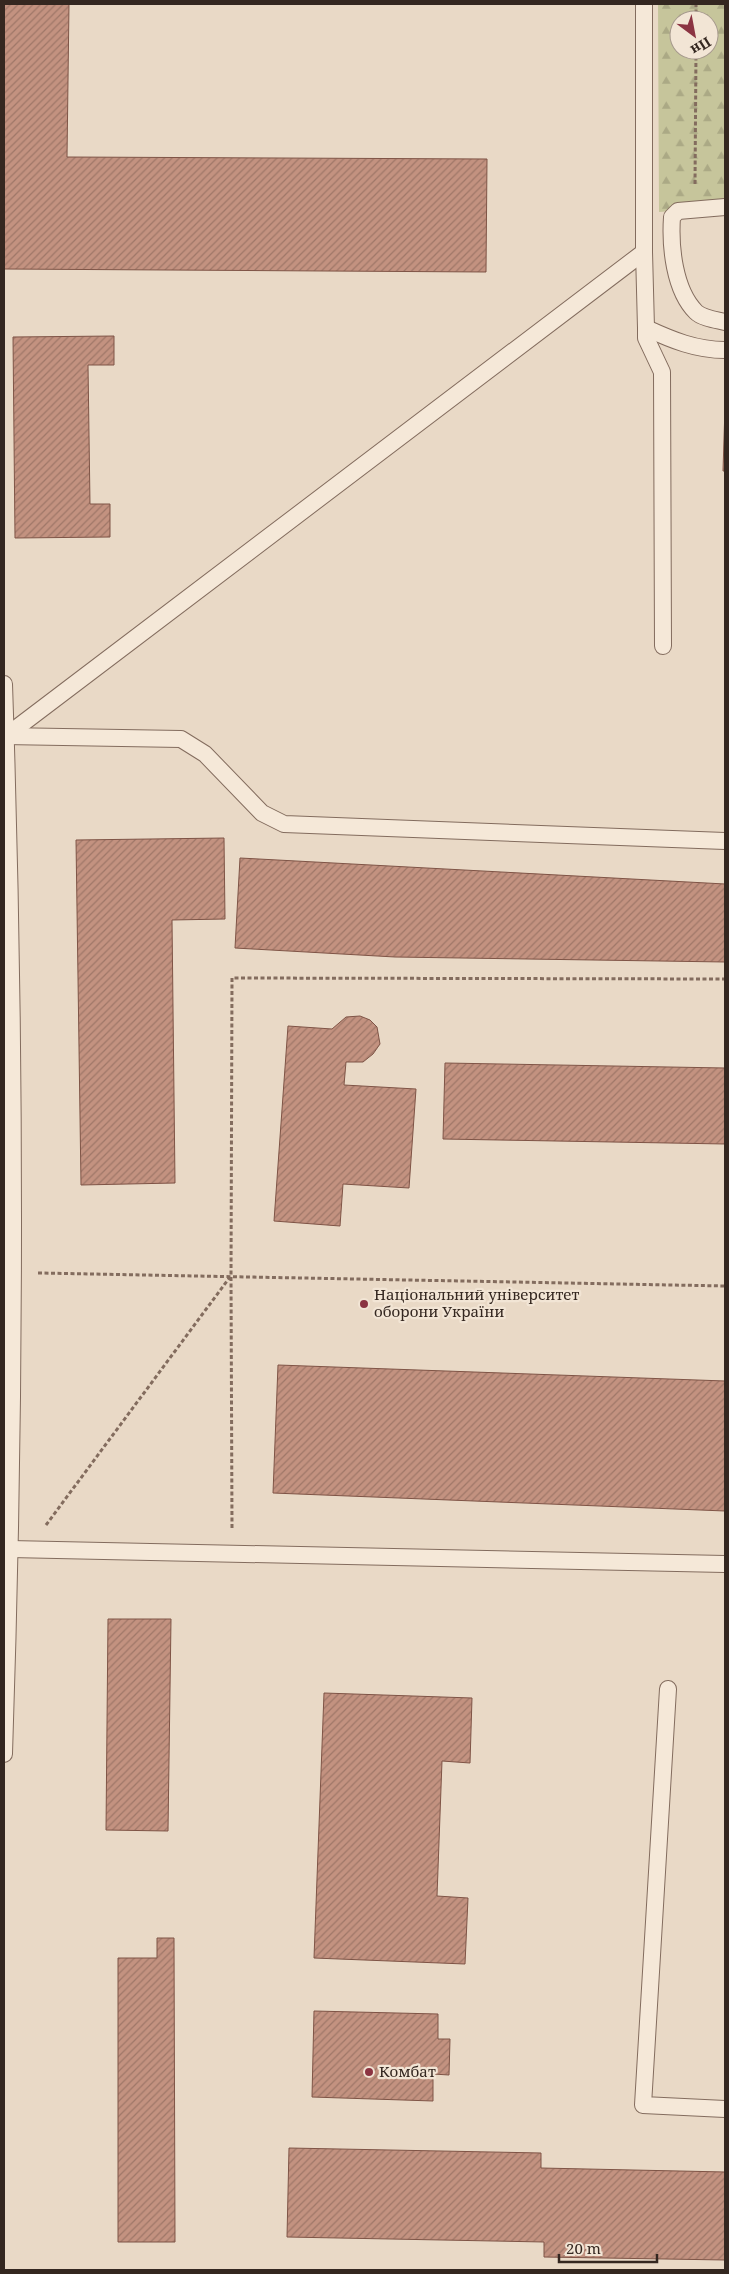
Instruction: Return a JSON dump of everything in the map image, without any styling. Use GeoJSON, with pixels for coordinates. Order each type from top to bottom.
{"type":"FeatureCollection","features":[{"type":"Feature","properties":{"kind":"lane"},"geometry":{"type":"LineString","coordinates":[[644,4],[646,338],[662,372],[663,646]]}},
{"type":"Feature","properties":{"kind":"lane"},"geometry":{"type":"LineString","coordinates":[[725,207],[678,211],[672,217],[670,237],[675,267],[686,298],[697,314],[725,322]]}},
{"type":"Feature","properties":{"kind":"lane"},"geometry":{"type":"LineString","coordinates":[[5,736],[644,252]]}},
{"type":"Feature","properties":{"kind":"lane"},"geometry":{"type":"LineString","coordinates":[[646,328],[680,343],[708,350],[725,350]]}},
{"type":"Feature","properties":{"kind":"lane"},"geometry":{"type":"LineString","coordinates":[[4,684],[15,1273],[4,1754]]}},
{"type":"Feature","properties":{"kind":"lane"},"geometry":{"type":"LineString","coordinates":[[5,736],[181,739],[204,754],[262,813],[284,824],[725,841]]}},
{"type":"Feature","properties":{"kind":"lane"},"geometry":{"type":"LineString","coordinates":[[10,1549],[725,1564]]}},
{"type":"Feature","properties":{"kind":"lane"},"geometry":{"type":"LineString","coordinates":[[668,1689],[643,2106],[725,2109]]}},
{"type":"Feature","properties":{"kind":"path"},"geometry":{"type":"LineString","coordinates":[[694,210],[696,60]]}},
{"type":"Feature","properties":{"kind":"path"},"geometry":{"type":"LineString","coordinates":[[232,1554],[232,978],[725,978]]}},
{"type":"Feature","properties":{"kind":"path"},"geometry":{"type":"LineString","coordinates":[[15,1273],[725,1286]]}},
{"type":"Feature","properties":{"kind":"path"},"geometry":{"type":"LineString","coordinates":[[29,1549],[231,1277]]}},
{"type":"Feature","properties":{"kind":"green space"},"geometry":{"type":"Polygon","coordinates":[[[658,4],[725,4],[724,207],[659,212],[658,4]]]}},
{"type":"Feature","properties":{"kind":"building"},"geometry":{"type":"Polygon","coordinates":[[[4,4],[69,4],[67,157],[487,159],[486,272],[4,269],[4,4]]]}},
{"type":"Feature","properties":{"kind":"building"},"geometry":{"type":"Polygon","coordinates":[[[114,336],[114,365],[88,365],[90,504],[110,504],[110,537],[15,538],[13,337],[114,336]]]}},
{"type":"Feature","properties":{"kind":"building"},"geometry":{"type":"Polygon","coordinates":[[[725,407],[725,471],[723,471],[725,407]]]}},
{"type":"Feature","properties":{"kind":"building"},"geometry":{"type":"Polygon","coordinates":[[[224,838],[225,919],[172,920],[175,1183],[81,1185],[76,840],[224,838]]]}},
{"type":"Feature","properties":{"kind":"building"},"geometry":{"type":"Polygon","coordinates":[[[240,858],[725,884],[725,962],[395,957],[235,948],[240,858]]]}},
{"type":"Feature","properties":{"kind":"building"},"geometry":{"type":"Polygon","coordinates":[[[360,1016],[370,1020],[377,1027],[380,1044],[373,1054],[363,1062],[346,1062],[344,1085],[416,1089],[409,1188],[343,1184],[340,1226],[274,1221],[288,1026],[332,1029],[346,1017],[360,1016]]]}},
{"type":"Feature","properties":{"kind":"building"},"geometry":{"type":"Polygon","coordinates":[[[445,1063],[725,1068],[725,1144],[443,1139],[445,1063]]]}},
{"type":"Feature","properties":{"kind":"building"},"geometry":{"type":"Polygon","coordinates":[[[278,1365],[725,1381],[725,1511],[273,1493],[278,1365]]]}},
{"type":"Feature","properties":{"kind":"building"},"geometry":{"type":"Polygon","coordinates":[[[108,1619],[171,1619],[168,1831],[106,1830],[108,1619]]]}},
{"type":"Feature","properties":{"kind":"building"},"geometry":{"type":"Polygon","coordinates":[[[324,1693],[472,1698],[470,1763],[442,1761],[437,1896],[468,1898],[465,1964],[314,1958],[324,1693]]]}},
{"type":"Feature","properties":{"kind":"building"},"geometry":{"type":"Polygon","coordinates":[[[157,1938],[174,1938],[175,2242],[118,2242],[118,1958],[157,1958],[157,1938]]]}},
{"type":"Feature","properties":{"kind":"building"},"geometry":{"type":"Polygon","coordinates":[[[314,2011],[438,2014],[438,2039],[450,2039],[449,2075],[433,2074],[433,2101],[312,2097],[314,2011]]]}},
{"type":"Feature","properties":{"kind":"building"},"geometry":{"type":"Polygon","coordinates":[[[289,2148],[541,2153],[541,2168],[725,2172],[725,2260],[544,2257],[544,2242],[287,2237],[289,2148]]]}},
{"type":"Feature","properties":{"kind":"place","name":"Національний університет оборони України"},"geometry":{"type":"Point","coordinates":[364,1304]}},
{"type":"Feature","properties":{"kind":"place","name":"Комбат"},"geometry":{"type":"Point","coordinates":[369,2072]}}]}
